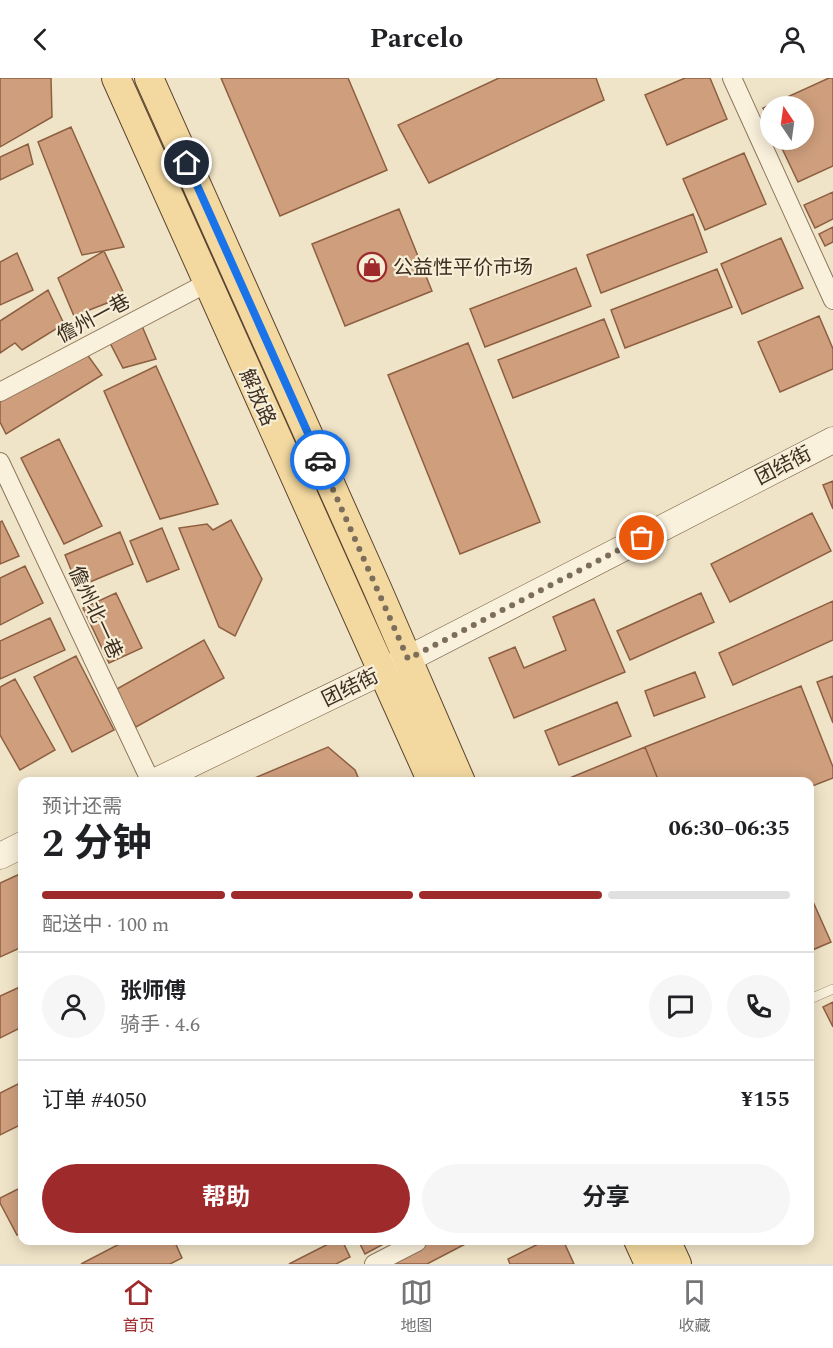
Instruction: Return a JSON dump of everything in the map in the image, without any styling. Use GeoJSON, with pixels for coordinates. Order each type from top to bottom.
{"type":"FeatureCollection","features":[{"type":"Feature","properties":{"kind":"main road","name":"解放路"},"geometry":{"type":"LineString","coordinates":[[116,78],[430,777]]}},
{"type":"Feature","properties":{"kind":"main road","name":"解放路"},"geometry":{"type":"LineString","coordinates":[[149,78],[459,777]]}},
{"type":"Feature","properties":{"kind":"main road"},"geometry":{"type":"LineString","coordinates":[[640,1245],[649,1264]]}},
{"type":"Feature","properties":{"kind":"main road"},"geometry":{"type":"LineString","coordinates":[[668,1245],[677,1264]]}},
{"type":"Feature","properties":{"kind":"street"},"geometry":{"type":"LineString","coordinates":[[732,78],[833,300]]}},
{"type":"Feature","properties":{"kind":"street","name":"儋州一巷"},"geometry":{"type":"LineString","coordinates":[[0,392],[207,283]]}},
{"type":"Feature","properties":{"kind":"street","name":"团结街"},"geometry":{"type":"LineString","coordinates":[[162,777],[408,659],[833,440]]}},
{"type":"Feature","properties":{"kind":"street","name":"儋州北一巷"},"geometry":{"type":"LineString","coordinates":[[0,462],[150,777]]}},
{"type":"Feature","properties":{"kind":"street"},"geometry":{"type":"LineString","coordinates":[[0,855],[18,847]]}},
{"type":"Feature","properties":{"kind":"street"},"geometry":{"type":"LineString","coordinates":[[374,1264],[411,1245]]}},
{"type":"Feature","properties":{"kind":"lane"},"geometry":{"type":"LineString","coordinates":[[814,997],[833,989]]}},
{"type":"Feature","properties":{"kind":"building"},"geometry":{"type":"Polygon","coordinates":[[[0,78],[51,78],[52,117],[0,147],[0,78]]]}},
{"type":"Feature","properties":{"kind":"building"},"geometry":{"type":"Polygon","coordinates":[[[221,78],[348,78],[387,170],[280,216],[221,78]]]}},
{"type":"Feature","properties":{"kind":"building"},"geometry":{"type":"Polygon","coordinates":[[[499,78],[596,78],[604,100],[429,183],[398,125],[499,78]]]}},
{"type":"Feature","properties":{"kind":"building"},"geometry":{"type":"Polygon","coordinates":[[[685,78],[710,78],[727,119],[667,145],[645,95],[685,78]]]}},
{"type":"Feature","properties":{"kind":"building"},"geometry":{"type":"Polygon","coordinates":[[[833,78],[833,166],[798,182],[783,150],[814,150],[814,96],[789,96],[833,78]]]}},
{"type":"Feature","properties":{"kind":"building"},"geometry":{"type":"Polygon","coordinates":[[[71,127],[124,247],[82,255],[38,142],[71,127]]]}},
{"type":"Feature","properties":{"kind":"building"},"geometry":{"type":"Polygon","coordinates":[[[28,144],[33,164],[0,180],[0,157],[28,144]]]}},
{"type":"Feature","properties":{"kind":"building"},"geometry":{"type":"Polygon","coordinates":[[[744,153],[766,204],[705,230],[683,179],[744,153]]]}},
{"type":"Feature","properties":{"kind":"building"},"geometry":{"type":"Polygon","coordinates":[[[833,192],[833,219],[815,228],[804,205],[833,192]]]}},
{"type":"Feature","properties":{"kind":"building","name":"公益性平价市场"},"geometry":{"type":"Polygon","coordinates":[[[399,209],[432,291],[345,326],[312,244],[399,209]]]}},
{"type":"Feature","properties":{"kind":"building"},"geometry":{"type":"Polygon","coordinates":[[[693,214],[707,252],[601,293],[587,255],[693,214]]]}},
{"type":"Feature","properties":{"kind":"building"},"geometry":{"type":"Polygon","coordinates":[[[833,227],[833,242],[825,246],[819,234],[833,227]]]}},
{"type":"Feature","properties":{"kind":"building"},"geometry":{"type":"Polygon","coordinates":[[[781,238],[803,288],[742,314],[721,264],[781,238]]]}},
{"type":"Feature","properties":{"kind":"building"},"geometry":{"type":"Polygon","coordinates":[[[104,251],[125,296],[74,316],[58,278],[104,251]]]}},
{"type":"Feature","properties":{"kind":"building"},"geometry":{"type":"Polygon","coordinates":[[[17,253],[33,290],[0,305],[0,262],[17,253]]]}},
{"type":"Feature","properties":{"kind":"building"},"geometry":{"type":"Polygon","coordinates":[[[576,268],[591,306],[485,347],[470,309],[576,268]]]}},
{"type":"Feature","properties":{"kind":"building"},"geometry":{"type":"Polygon","coordinates":[[[717,269],[732,307],[625,348],[611,310],[717,269]]]}},
{"type":"Feature","properties":{"kind":"building"},"geometry":{"type":"Polygon","coordinates":[[[48,290],[64,324],[22,350],[15,343],[0,353],[0,321],[48,290]]]}},
{"type":"Feature","properties":{"kind":"building"},"geometry":{"type":"Polygon","coordinates":[[[819,316],[833,349],[833,369],[780,392],[758,342],[819,316]]]}},
{"type":"Feature","properties":{"kind":"building"},"geometry":{"type":"Polygon","coordinates":[[[604,319],[619,357],[513,398],[498,360],[604,319]]]}},
{"type":"Feature","properties":{"kind":"building"},"geometry":{"type":"Polygon","coordinates":[[[142,326],[156,359],[123,368],[109,341],[142,326]]]}},
{"type":"Feature","properties":{"kind":"building"},"geometry":{"type":"Polygon","coordinates":[[[468,343],[540,522],[460,554],[388,375],[468,343]]]}},
{"type":"Feature","properties":{"kind":"building"},"geometry":{"type":"Polygon","coordinates":[[[86,353],[102,375],[6,434],[0,422],[0,399],[86,353]]]}},
{"type":"Feature","properties":{"kind":"building"},"geometry":{"type":"Polygon","coordinates":[[[156,366],[218,504],[160,519],[104,391],[156,366]]]}},
{"type":"Feature","properties":{"kind":"building"},"geometry":{"type":"Polygon","coordinates":[[[59,439],[102,526],[64,544],[21,458],[59,439]]]}},
{"type":"Feature","properties":{"kind":"building"},"geometry":{"type":"Polygon","coordinates":[[[833,481],[833,509],[823,485],[833,481]]]}},
{"type":"Feature","properties":{"kind":"building"},"geometry":{"type":"Polygon","coordinates":[[[812,513],[831,551],[730,602],[711,564],[812,513]]]}},
{"type":"Feature","properties":{"kind":"building"},"geometry":{"type":"Polygon","coordinates":[[[231,520],[262,579],[235,636],[219,627],[179,528],[207,524],[213,530],[231,520]]]}},
{"type":"Feature","properties":{"kind":"building"},"geometry":{"type":"Polygon","coordinates":[[[2,521],[19,556],[0,564],[0,522],[2,521]]]}},
{"type":"Feature","properties":{"kind":"building"},"geometry":{"type":"Polygon","coordinates":[[[162,528],[179,569],[147,582],[130,541],[162,528]]]}},
{"type":"Feature","properties":{"kind":"building"},"geometry":{"type":"Polygon","coordinates":[[[120,532],[133,564],[78,587],[65,555],[120,532]]]}},
{"type":"Feature","properties":{"kind":"building"},"geometry":{"type":"Polygon","coordinates":[[[25,566],[43,603],[0,625],[0,578],[25,566]]]}},
{"type":"Feature","properties":{"kind":"building"},"geometry":{"type":"Polygon","coordinates":[[[116,593],[142,648],[109,663],[83,608],[116,593]]]}},
{"type":"Feature","properties":{"kind":"building"},"geometry":{"type":"Polygon","coordinates":[[[701,593],[714,622],[630,660],[617,631],[701,593]]]}},
{"type":"Feature","properties":{"kind":"building"},"geometry":{"type":"Polygon","coordinates":[[[594,599],[625,672],[514,718],[489,658],[515,647],[524,668],[566,650],[553,617],[594,599]]]}},
{"type":"Feature","properties":{"kind":"building"},"geometry":{"type":"Polygon","coordinates":[[[833,601],[833,640],[733,685],[719,653],[833,601]]]}},
{"type":"Feature","properties":{"kind":"building"},"geometry":{"type":"Polygon","coordinates":[[[50,618],[65,650],[0,679],[0,641],[50,618]]]}},
{"type":"Feature","properties":{"kind":"building"},"geometry":{"type":"Polygon","coordinates":[[[204,640],[224,678],[136,727],[115,690],[204,640]]]}},
{"type":"Feature","properties":{"kind":"building"},"geometry":{"type":"Polygon","coordinates":[[[76,656],[114,730],[72,752],[34,677],[76,656]]]}},
{"type":"Feature","properties":{"kind":"building"},"geometry":{"type":"Polygon","coordinates":[[[695,672],[705,697],[654,716],[645,691],[695,672]]]}},
{"type":"Feature","properties":{"kind":"building"},"geometry":{"type":"Polygon","coordinates":[[[833,676],[833,723],[817,682],[833,676]]]}},
{"type":"Feature","properties":{"kind":"building"},"geometry":{"type":"Polygon","coordinates":[[[15,679],[55,750],[20,770],[0,735],[0,687],[15,679]]]}},
{"type":"Feature","properties":{"kind":"building"},"geometry":{"type":"Polygon","coordinates":[[[801,686],[833,767],[833,778],[814,785],[814,777],[657,777],[645,747],[801,686]]]}},
{"type":"Feature","properties":{"kind":"building"},"geometry":{"type":"Polygon","coordinates":[[[617,702],[631,736],[559,765],[545,731],[617,702]]]}},
{"type":"Feature","properties":{"kind":"building"},"geometry":{"type":"Polygon","coordinates":[[[328,747],[355,770],[358,777],[257,777],[328,747]]]}},
{"type":"Feature","properties":{"kind":"building"},"geometry":{"type":"Polygon","coordinates":[[[645,747],[657,777],[572,777],[645,747]]]}},
{"type":"Feature","properties":{"kind":"building"},"geometry":{"type":"Polygon","coordinates":[[[18,875],[18,949],[0,957],[0,883],[18,875]]]}},
{"type":"Feature","properties":{"kind":"building"},"geometry":{"type":"Polygon","coordinates":[[[814,904],[831,942],[814,949],[814,904]]]}},
{"type":"Feature","properties":{"kind":"building"},"geometry":{"type":"Polygon","coordinates":[[[18,988],[18,1029],[0,1038],[0,996],[18,988]]]}},
{"type":"Feature","properties":{"kind":"building"},"geometry":{"type":"Polygon","coordinates":[[[833,1002],[833,1027],[823,1007],[833,1002]]]}},
{"type":"Feature","properties":{"kind":"building"},"geometry":{"type":"Polygon","coordinates":[[[18,1084],[18,1126],[0,1135],[0,1093],[18,1084]]]}},
{"type":"Feature","properties":{"kind":"building"},"geometry":{"type":"Polygon","coordinates":[[[18,1189],[18,1235],[0,1203],[0,1198],[18,1189]]]}},
{"type":"Feature","properties":{"kind":"building"},"geometry":{"type":"Polygon","coordinates":[[[117,1245],[176,1245],[182,1258],[170,1264],[81,1264],[117,1245]]]}},
{"type":"Feature","properties":{"kind":"building"},"geometry":{"type":"Polygon","coordinates":[[[326,1245],[344,1245],[350,1257],[336,1264],[289,1264],[326,1245]]]}},
{"type":"Feature","properties":{"kind":"building"},"geometry":{"type":"Polygon","coordinates":[[[360,1245],[382,1245],[365,1254],[360,1245]]]}},
{"type":"Feature","properties":{"kind":"building"},"geometry":{"type":"Polygon","coordinates":[[[409,1245],[463,1245],[427,1264],[383,1264],[409,1245]]]}},
{"type":"Feature","properties":{"kind":"building"},"geometry":{"type":"Polygon","coordinates":[[[536,1245],[565,1245],[574,1264],[510,1264],[508,1259],[536,1245]]]}},
{"type":"Feature","properties":{"kind":"way so far"},"geometry":{"type":"LineString","coordinates":[[320,460],[408,659],[642,538]]}},
{"type":"Feature","properties":{"kind":"place","name":"公益性平价市场"},"geometry":{"type":"Point","coordinates":[372,267]}},
{"type":"Feature","properties":{"kind":"route"},"geometry":{"type":"LineString","coordinates":[[187,163],[320,460]]}}]}
